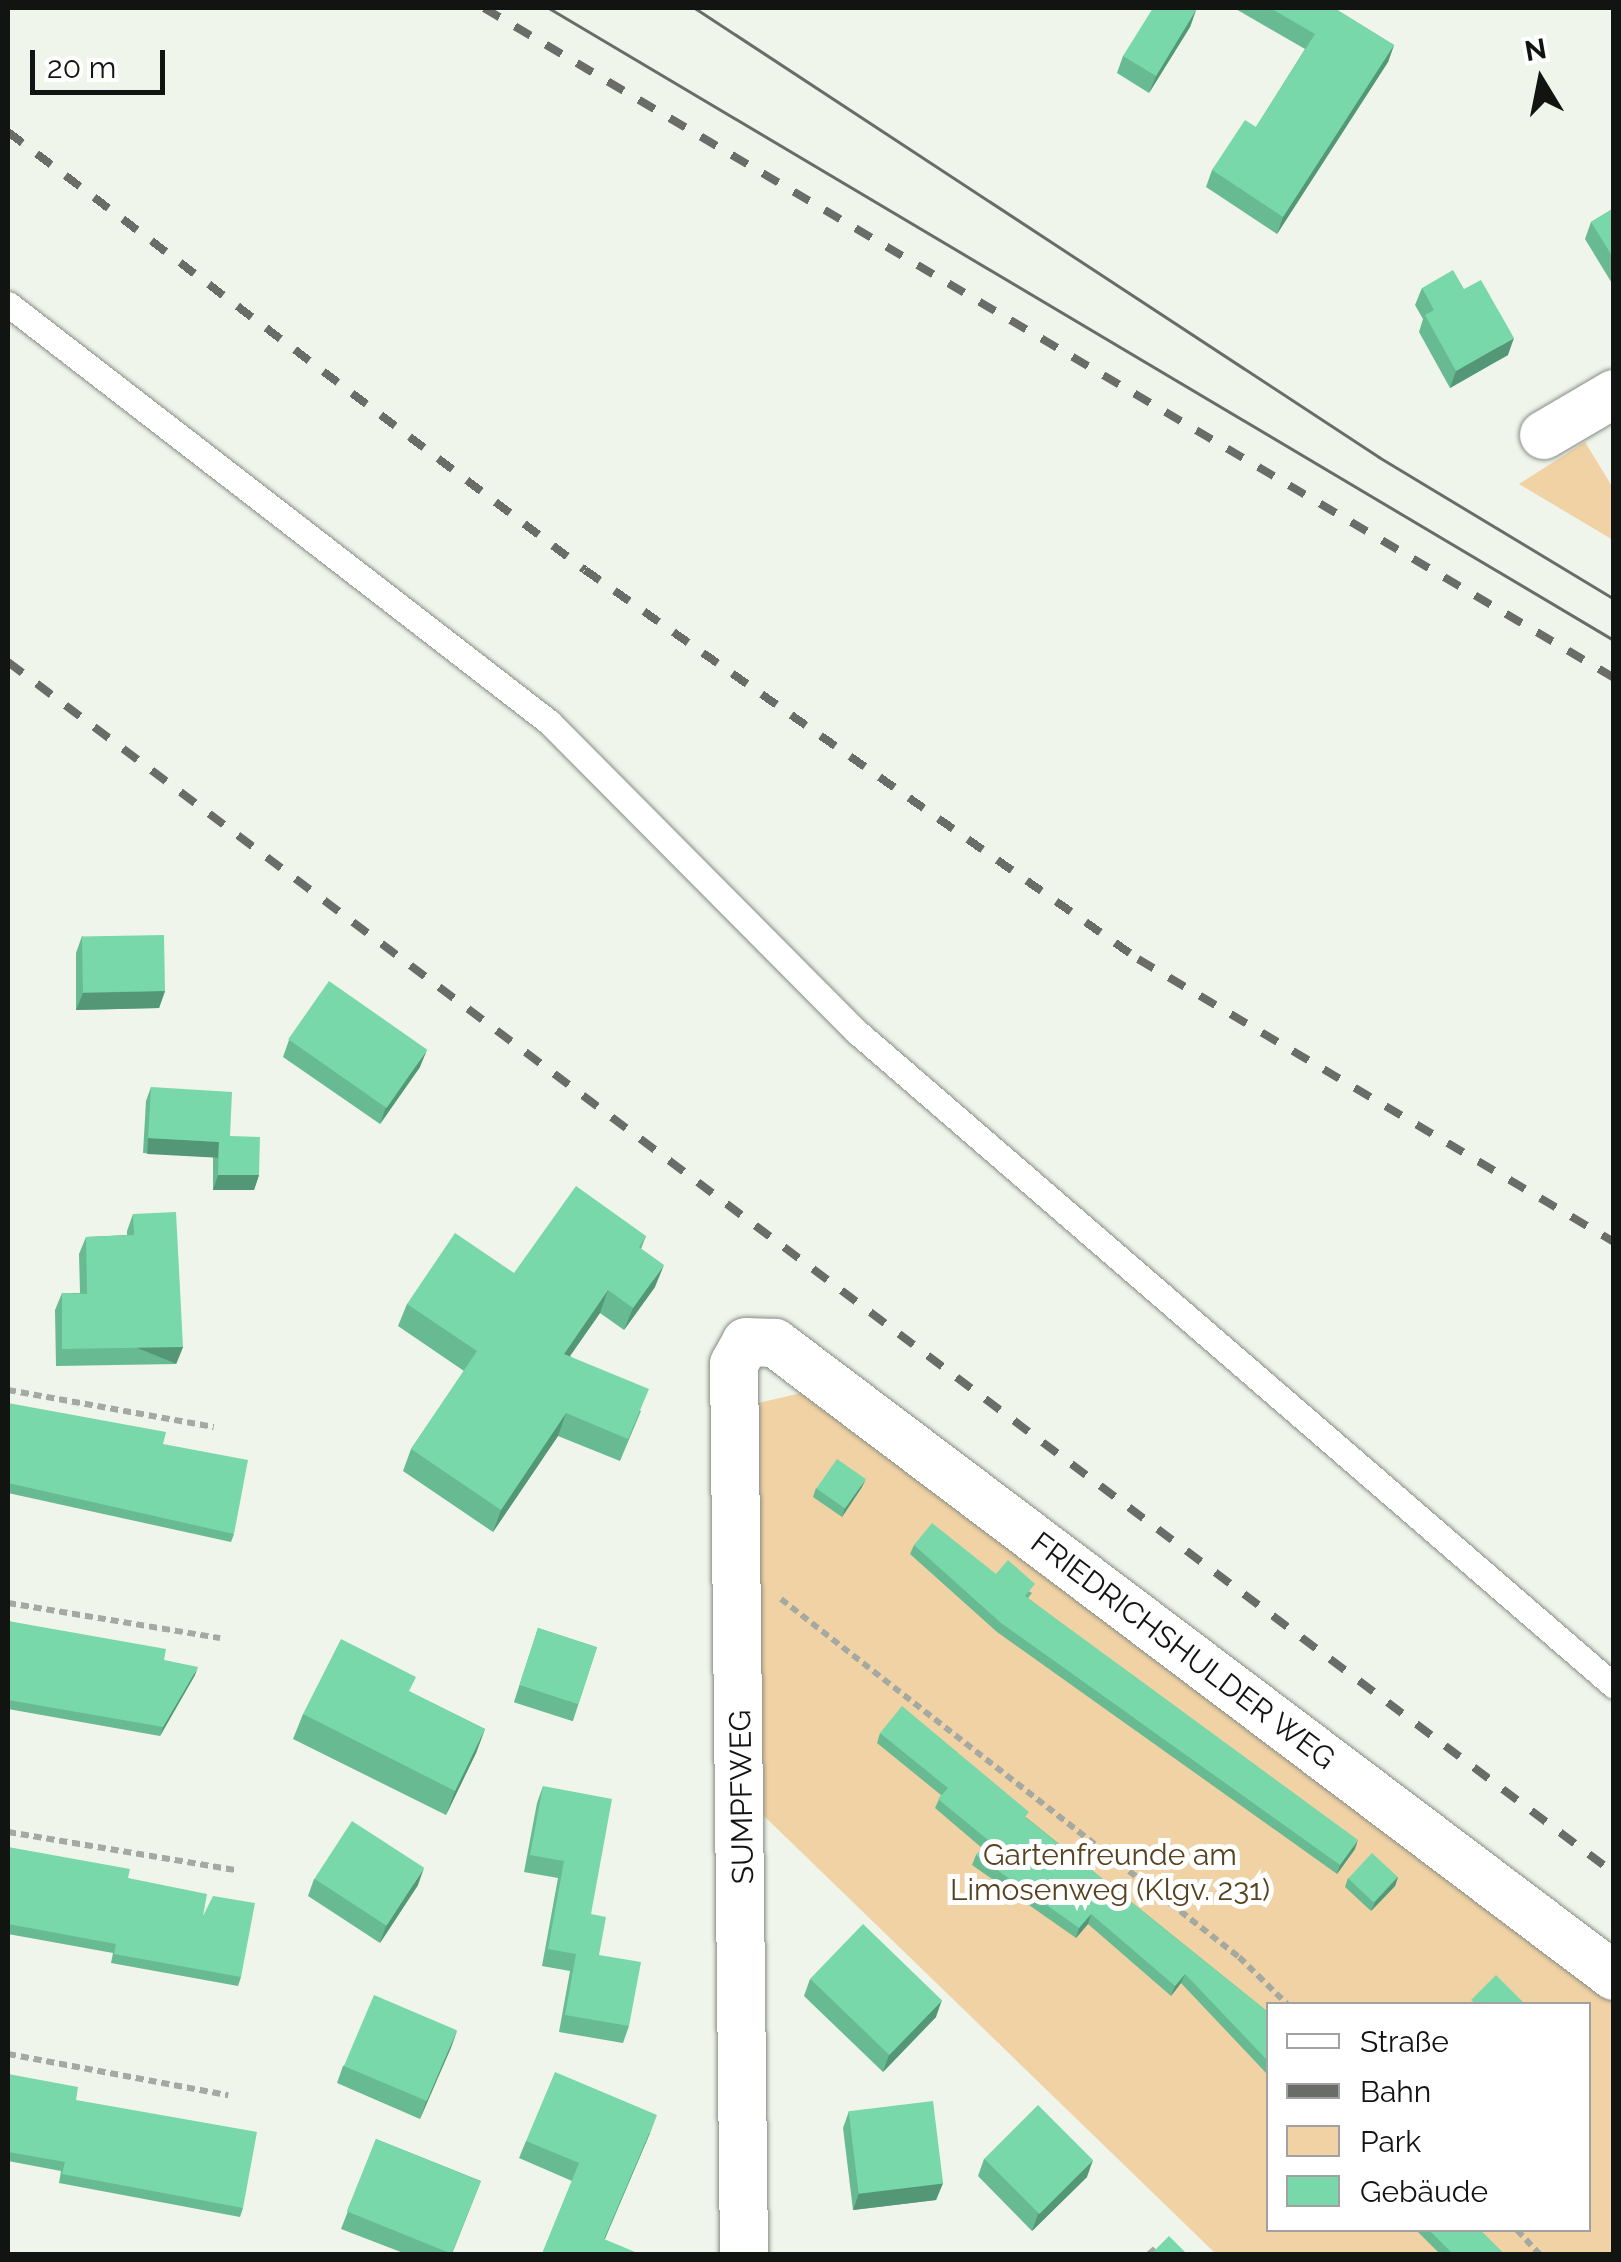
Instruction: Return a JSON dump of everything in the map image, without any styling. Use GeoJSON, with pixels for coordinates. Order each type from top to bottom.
{"type":"FeatureCollection","features":[{"type":"Feature","properties":{"kind":"street"},"geometry":{"type":"LineString","coordinates":[[1544,434],[1614,394]]}},
{"type":"Feature","properties":{"kind":"street","name":"SUMPFWEG"},"geometry":{"type":"LineString","coordinates":[[744,2254],[740,1567],[734,1364],[746,1342]]}},
{"type":"Feature","properties":{"kind":"street","name":"FRIEDRICHSHULDER WEG"},"geometry":{"type":"LineString","coordinates":[[746,1342],[775,1343],[1614,1976]]}},
{"type":"Feature","properties":{"kind":"lane"},"geometry":{"type":"LineString","coordinates":[[8,304],[548,722],[857,1032],[1614,1686]]}},
{"type":"Feature","properties":{"kind":"path"},"geometry":{"type":"LineString","coordinates":[[8,1390],[214,1427]]}},
{"type":"Feature","properties":{"kind":"path"},"geometry":{"type":"LineString","coordinates":[[740,1567],[1239,1957],[1285,2002]]}},
{"type":"Feature","properties":{"kind":"path"},"geometry":{"type":"LineString","coordinates":[[8,1603],[220,1638]]}},
{"type":"Feature","properties":{"kind":"path"},"geometry":{"type":"LineString","coordinates":[[8,1832],[234,1870]]}},
{"type":"Feature","properties":{"kind":"path"},"geometry":{"type":"LineString","coordinates":[[8,2054],[228,2095]]}},
{"type":"Feature","properties":{"kind":"path"},"geometry":{"type":"LineString","coordinates":[[1519,2232],[1539,2254]]}},
{"type":"Feature","properties":{"kind":"path"},"geometry":{"type":"LineString","coordinates":[[1148,2254],[1157,2247]]}},
{"type":"Feature","properties":{"kind":"green space"},"geometry":{"type":"Polygon","coordinates":[[[1585,442],[1613,488],[1613,540],[1519,484],[1585,442]]]}},
{"type":"Feature","properties":{"kind":"green space","name":"Gartenfreunde am Limosenweg (Klgv. 231)"},"geometry":{"type":"Polygon","coordinates":[[[806,1392],[1613,2001],[1613,2254],[1216,2254],[763,1815],[757,1403],[806,1392]]]}},
{"type":"Feature","properties":{"kind":"building"},"geometry":{"type":"Polygon","coordinates":[[[1153,8],[1196,10],[1156,76],[1123,56],[1153,8]]]}},
{"type":"Feature","properties":{"kind":"building"},"geometry":{"type":"Polygon","coordinates":[[[1270,8],[1334,8],[1394,45],[1283,217],[1212,170],[1245,120],[1256,127],[1315,34],[1270,8]]]}},
{"type":"Feature","properties":{"kind":"building"},"geometry":{"type":"Polygon","coordinates":[[[1614,208],[1614,259],[1591,222],[1614,208]]]}},
{"type":"Feature","properties":{"kind":"building"},"geometry":{"type":"Polygon","coordinates":[[[1453,270],[1464,289],[1481,280],[1514,338],[1456,371],[1425,315],[1434,310],[1422,288],[1453,270]]]}},
{"type":"Feature","properties":{"kind":"building"},"geometry":{"type":"Polygon","coordinates":[[[164,935],[165,991],[83,992],[82,936],[164,935]]]}},
{"type":"Feature","properties":{"kind":"building"},"geometry":{"type":"Polygon","coordinates":[[[329,981],[427,1050],[387,1108],[288,1039],[329,981]]]}},
{"type":"Feature","properties":{"kind":"building"},"geometry":{"type":"Polygon","coordinates":[[[151,1087],[232,1092],[230,1136],[260,1137],[259,1175],[218,1175],[219,1142],[148,1138],[151,1087]]]}},
{"type":"Feature","properties":{"kind":"building"},"geometry":{"type":"Polygon","coordinates":[[[576,1186],[646,1236],[639,1247],[664,1265],[633,1308],[608,1290],[564,1354],[649,1389],[628,1439],[566,1413],[501,1510],[411,1449],[477,1351],[407,1304],[455,1233],[514,1273],[576,1186]]]}},
{"type":"Feature","properties":{"kind":"building"},"geometry":{"type":"Polygon","coordinates":[[[176,1212],[183,1347],[62,1349],[62,1293],[87,1294],[86,1237],[134,1235],[133,1214],[176,1212]]]}},
{"type":"Feature","properties":{"kind":"building"},"geometry":{"type":"Polygon","coordinates":[[[8,1403],[166,1432],[163,1444],[248,1460],[234,1534],[8,1483],[8,1403]]]}},
{"type":"Feature","properties":{"kind":"building"},"geometry":{"type":"Polygon","coordinates":[[[837,1459],[866,1479],[845,1509],[816,1488],[837,1459]]]}},
{"type":"Feature","properties":{"kind":"building"},"geometry":{"type":"Polygon","coordinates":[[[932,1523],[996,1574],[1008,1560],[1035,1584],[1025,1596],[1358,1840],[1340,1865],[1001,1623],[914,1545],[932,1523]]]}},
{"type":"Feature","properties":{"kind":"building"},"geometry":{"type":"Polygon","coordinates":[[[8,1621],[166,1649],[164,1660],[198,1667],[163,1727],[8,1700],[8,1621]]]}},
{"type":"Feature","properties":{"kind":"building"},"geometry":{"type":"Polygon","coordinates":[[[538,1628],[597,1647],[578,1704],[519,1685],[538,1628]]]}},
{"type":"Feature","properties":{"kind":"building"},"geometry":{"type":"Polygon","coordinates":[[[341,1639],[416,1677],[409,1691],[485,1729],[455,1791],[303,1714],[341,1639]]]}},
{"type":"Feature","properties":{"kind":"building"},"geometry":{"type":"Polygon","coordinates":[[[902,1706],[1029,1812],[1025,1817],[1266,2010],[1266,2059],[1185,1974],[1175,1986],[1091,1914],[1079,1928],[976,1855],[988,1840],[938,1799],[948,1788],[880,1733],[902,1706]]]}},
{"type":"Feature","properties":{"kind":"building"},"geometry":{"type":"Polygon","coordinates":[[[543,1786],[612,1799],[591,1914],[606,1917],[599,1955],[641,1962],[629,2026],[565,2015],[576,1954],[548,1949],[564,1861],[530,1855],[543,1786]]]}},
{"type":"Feature","properties":{"kind":"building"},"geometry":{"type":"Polygon","coordinates":[[[352,1821],[424,1868],[387,1926],[314,1879],[352,1821]]]}},
{"type":"Feature","properties":{"kind":"building"},"geometry":{"type":"Polygon","coordinates":[[[8,1847],[130,1869],[128,1878],[207,1894],[203,1916],[213,1896],[255,1903],[241,1977],[114,1954],[116,1944],[8,1924],[8,1847]]]}},
{"type":"Feature","properties":{"kind":"building"},"geometry":{"type":"Polygon","coordinates":[[[1372,1853],[1398,1877],[1374,1902],[1348,1879],[1372,1853]]]}},
{"type":"Feature","properties":{"kind":"building"},"geometry":{"type":"Polygon","coordinates":[[[863,1924],[942,2000],[889,2055],[810,1979],[863,1924]]]}},
{"type":"Feature","properties":{"kind":"building"},"geometry":{"type":"Polygon","coordinates":[[[1496,1975],[1523,2002],[1474,2002],[1471,2000],[1496,1975]]]}},
{"type":"Feature","properties":{"kind":"building"},"geometry":{"type":"Polygon","coordinates":[[[374,1995],[457,2030],[427,2101],[344,2066],[374,1995]]]}},
{"type":"Feature","properties":{"kind":"building"},"geometry":{"type":"Polygon","coordinates":[[[555,2072],[657,2115],[604,2239],[640,2254],[542,2254],[579,2163],[526,2141],[555,2072]]]}},
{"type":"Feature","properties":{"kind":"building"},"geometry":{"type":"Polygon","coordinates":[[[8,2074],[78,2087],[76,2100],[257,2132],[243,2208],[62,2174],[65,2162],[8,2152],[8,2074]]]}},
{"type":"Feature","properties":{"kind":"building"},"geometry":{"type":"Polygon","coordinates":[[[933,2101],[943,2183],[859,2194],[849,2111],[933,2101]]]}},
{"type":"Feature","properties":{"kind":"building"},"geometry":{"type":"Polygon","coordinates":[[[1038,2105],[1093,2160],[1039,2214],[984,2159],[1038,2105]]]}},
{"type":"Feature","properties":{"kind":"building"},"geometry":{"type":"Polygon","coordinates":[[[376,2139],[481,2181],[452,2254],[347,2211],[376,2139]]]}},
{"type":"Feature","properties":{"kind":"building"},"geometry":{"type":"Polygon","coordinates":[[[1431,2232],[1482,2232],[1504,2254],[1453,2254],[1431,2232]]]}},
{"type":"Feature","properties":{"kind":"building"},"geometry":{"type":"Polygon","coordinates":[[[1169,2236],[1187,2254],[1151,2254],[1169,2236]]]}},
{"type":"Feature","properties":{"kind":"tram line"},"geometry":{"type":"LineString","coordinates":[[549,8],[1614,640]]}},
{"type":"Feature","properties":{"kind":"tram line"},"geometry":{"type":"LineString","coordinates":[[695,8],[1379,457],[1614,599]]}},
{"type":"Feature","properties":{"kind":"railway"},"geometry":{"type":"LineString","coordinates":[[484,8],[1614,678]]}},
{"type":"Feature","properties":{"kind":"railway"},"geometry":{"type":"LineString","coordinates":[[8,132],[585,570],[1138,959],[1614,1242]]}},
{"type":"Feature","properties":{"kind":"railway"},"geometry":{"type":"LineString","coordinates":[[8,662],[1614,1873]]}}]}
